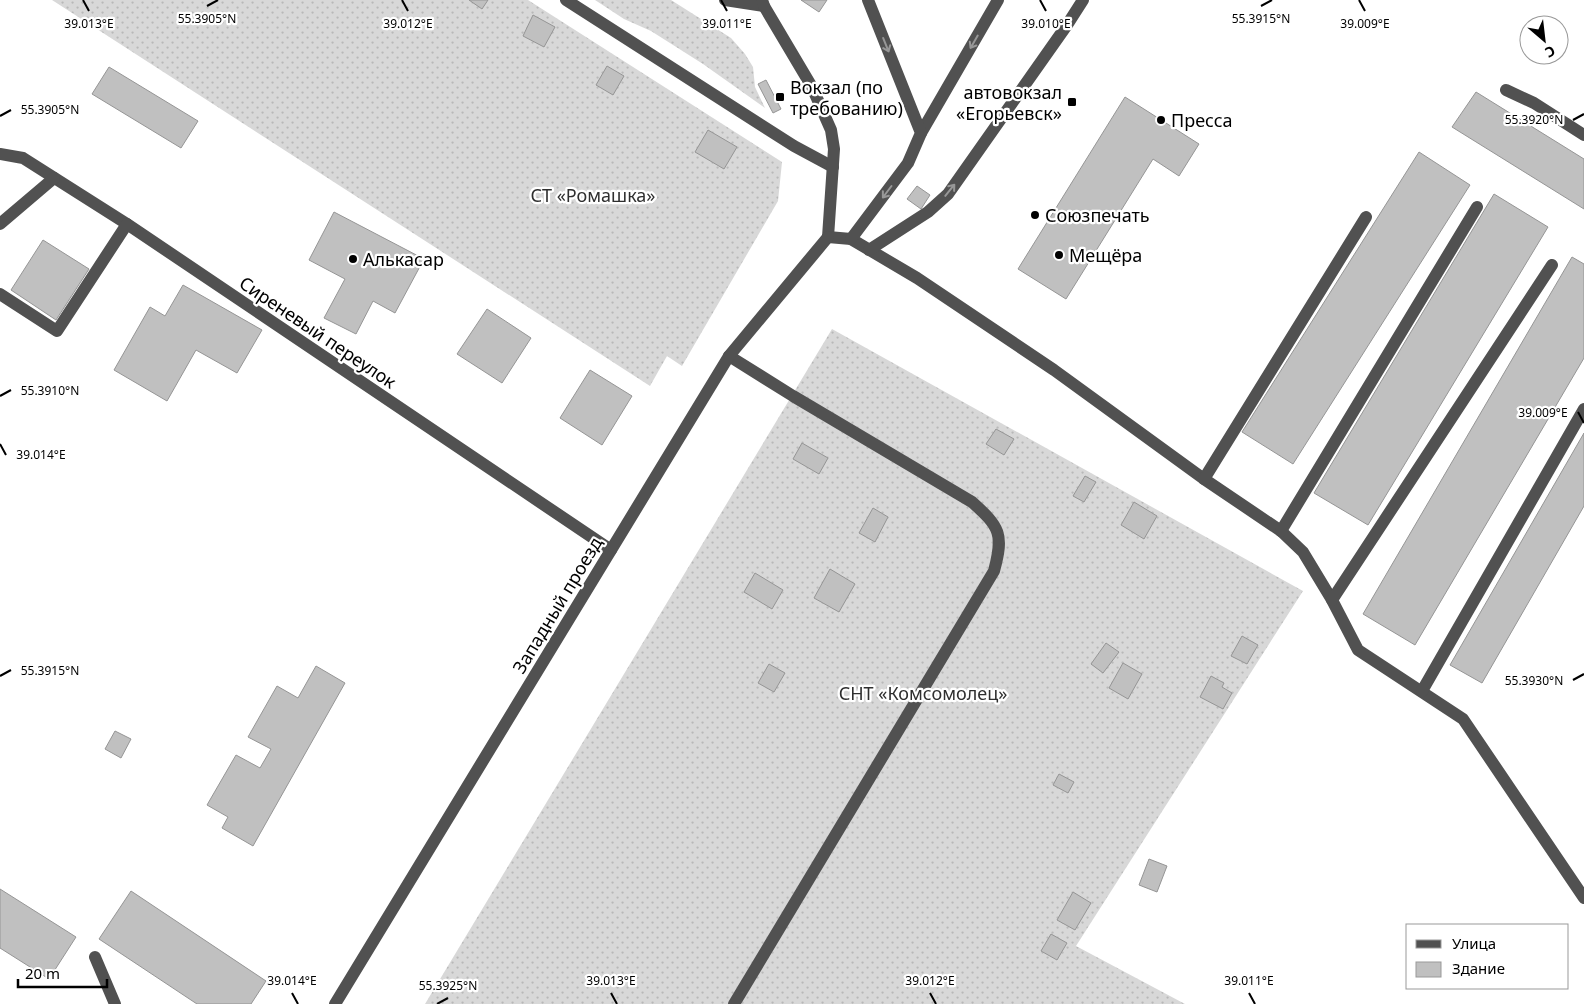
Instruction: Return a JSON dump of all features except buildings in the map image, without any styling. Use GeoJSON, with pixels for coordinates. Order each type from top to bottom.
{"type":"FeatureCollection","features":[{"type":"Feature","properties":{"kind":"street"},"geometry":{"type":"LineString","coordinates":[[566,0],[794,146],[833,167]]}},
{"type":"Feature","properties":{"kind":"street"},"geometry":{"type":"LineString","coordinates":[[725,0],[763,3],[822,107],[831,130],[834,149],[828,237],[851,240],[917,278],[1054,370],[1204,479],[1281,531],[1303,552],[1332,600],[1358,650],[1381,667],[1422,691],[1463,719],[1584,898]]}},
{"type":"Feature","properties":{"kind":"street"},"geometry":{"type":"LineString","coordinates":[[868,0],[920,134]]}},
{"type":"Feature","properties":{"kind":"street"},"geometry":{"type":"LineString","coordinates":[[851,240],[908,163],[920,134],[998,0]]}},
{"type":"Feature","properties":{"kind":"street"},"geometry":{"type":"LineString","coordinates":[[869,250],[928,212],[948,194],[1083,0]]}},
{"type":"Feature","properties":{"kind":"street"},"geometry":{"type":"LineString","coordinates":[[1506,90],[1534,103],[1584,135]]}},
{"type":"Feature","properties":{"kind":"street","name":"Сиреневый переулок"},"geometry":{"type":"LineString","coordinates":[[0,154],[23,158],[127,224],[611,550]]}},
{"type":"Feature","properties":{"kind":"street"},"geometry":{"type":"LineString","coordinates":[[0,224],[54,178]]}},
{"type":"Feature","properties":{"kind":"street"},"geometry":{"type":"LineString","coordinates":[[1281,531],[1477,207]]}},
{"type":"Feature","properties":{"kind":"street"},"geometry":{"type":"LineString","coordinates":[[1204,479],[1366,217]]}},
{"type":"Feature","properties":{"kind":"street"},"geometry":{"type":"LineString","coordinates":[[0,294],[57,332],[127,224]]}},
{"type":"Feature","properties":{"kind":"street","name":"Западный проезд"},"geometry":{"type":"LineString","coordinates":[[335,1004],[728,356],[828,237]]}},
{"type":"Feature","properties":{"kind":"street"},"geometry":{"type":"LineString","coordinates":[[1332,600],[1552,265]]}},
{"type":"Feature","properties":{"kind":"street"},"geometry":{"type":"LineString","coordinates":[[728,356],[972,502],[995,526],[999,534],[1000,544],[994,571],[734,1004]]}},
{"type":"Feature","properties":{"kind":"street"},"geometry":{"type":"LineString","coordinates":[[1422,691],[1584,408]]}},
{"type":"Feature","properties":{"kind":"street"},"geometry":{"type":"LineString","coordinates":[[95,957],[115,1004]]}},
{"type":"Feature","properties":{"kind":"green space","name":"СТ «Ромашка»"},"geometry":{"type":"Polygon","coordinates":[[[52,0],[528,0],[782,162],[778,201],[682,366],[667,356],[650,386],[52,0]]]}},
{"type":"Feature","properties":{"kind":"green space"},"geometry":{"type":"Polygon","coordinates":[[[595,0],[671,0],[731,38],[753,67],[755,87],[765,108],[703,64],[651,31],[624,19],[595,0]]]}},
{"type":"Feature","properties":{"kind":"green space","name":"СНТ «Комсомолец»"},"geometry":{"type":"Polygon","coordinates":[[[832,329],[1303,591],[1076,946],[1185,1004],[425,1004],[832,329]]]}},
{"type":"Feature","properties":{"kind":"place","name":"Вокзал (по требованию)"},"geometry":{"type":"Point","coordinates":[780,97]}},
{"type":"Feature","properties":{"kind":"place","name":"автовокзал «Егорьевск»"},"geometry":{"type":"Point","coordinates":[1072,102]}},
{"type":"Feature","properties":{"kind":"place","name":"Пресса"},"geometry":{"type":"Point","coordinates":[1161,120]}},
{"type":"Feature","properties":{"kind":"place","name":"Союзпечать"},"geometry":{"type":"Point","coordinates":[1035,215]}},
{"type":"Feature","properties":{"kind":"place","name":"Мещёра"},"geometry":{"type":"Point","coordinates":[1059,255]}},
{"type":"Feature","properties":{"kind":"place","name":"Алькасар"},"geometry":{"type":"Point","coordinates":[353,259]}}]}
